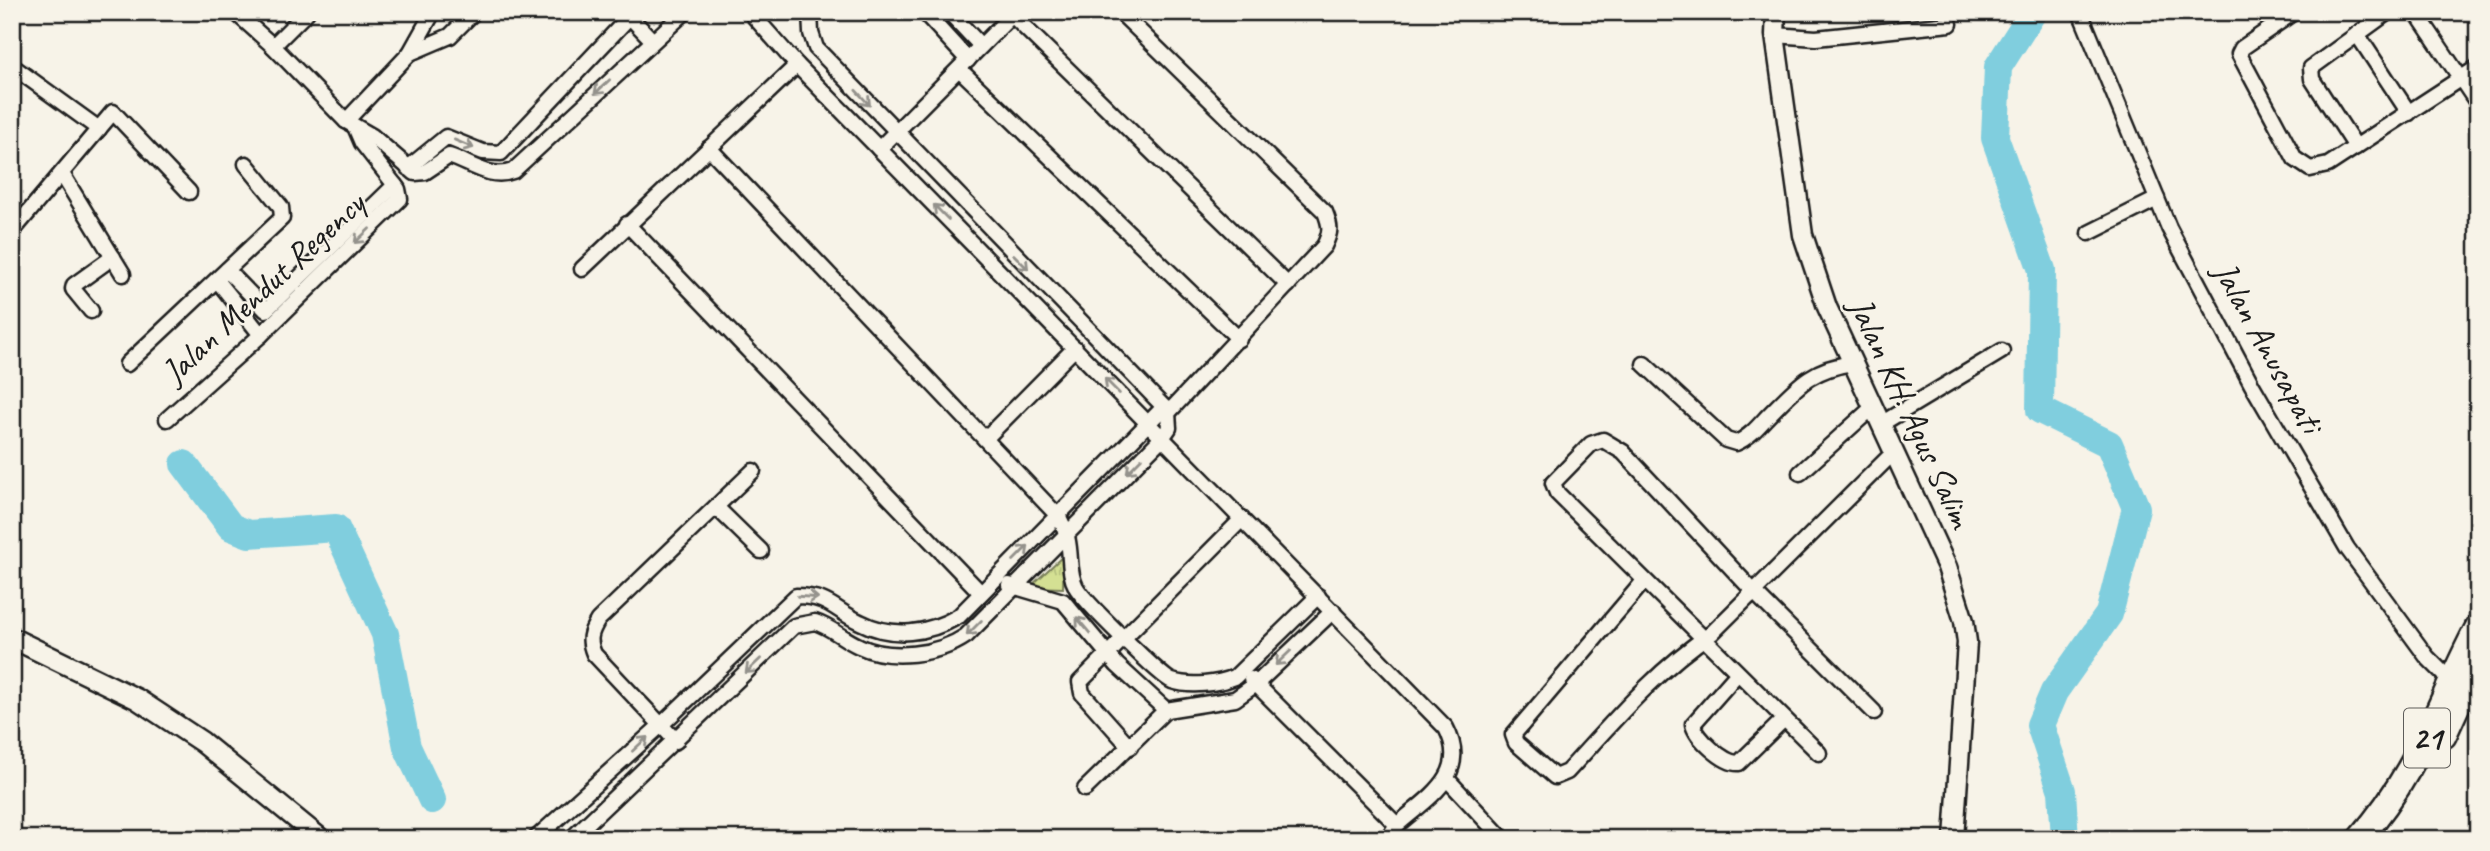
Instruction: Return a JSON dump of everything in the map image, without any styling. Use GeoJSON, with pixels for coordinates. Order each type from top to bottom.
{"type":"FeatureCollection","features":[{"type":"Feature","properties":{"kind":"highway","name":"21"},"geometry":{"type":"LineString","coordinates":[[2380,839],[2403,808],[2433,757],[2478,626]]}},
{"type":"Feature","properties":{"kind":"highway","name":"21"},"geometry":{"type":"LineString","coordinates":[[2359,839],[2403,782],[2458,687],[2478,662]]}},
{"type":"Feature","properties":{"kind":"main road"},"geometry":{"type":"LineString","coordinates":[[12,638],[137,699],[202,743],[321,839]]}},
{"type":"Feature","properties":{"kind":"street"},"geometry":{"type":"LineString","coordinates":[[235,12],[273,46],[351,125],[395,185]]}},
{"type":"Feature","properties":{"kind":"street"},"geometry":{"type":"LineString","coordinates":[[273,46],[307,12]]}},
{"type":"Feature","properties":{"kind":"street"},"geometry":{"type":"LineString","coordinates":[[351,125],[410,53],[433,12]]}},
{"type":"Feature","properties":{"kind":"street"},"geometry":{"type":"LineString","coordinates":[[410,53],[450,36],[474,12]]}},
{"type":"Feature","properties":{"kind":"street"},"geometry":{"type":"LineString","coordinates":[[351,125],[372,136],[408,168],[421,174],[449,156],[493,175],[513,171],[685,12]]}},
{"type":"Feature","properties":{"kind":"street"},"geometry":{"type":"LineString","coordinates":[[750,12],[797,65],[1446,728],[1454,751],[1447,780],[1397,825],[1387,839]]}},
{"type":"Feature","properties":{"kind":"street"},"geometry":{"type":"LineString","coordinates":[[571,839],[794,626],[815,622],[862,648],[880,652],[926,652],[952,646],[966,636],[1169,428],[1166,410],[895,133],[816,48],[811,33],[810,12]]}},
{"type":"Feature","properties":{"kind":"street"},"geometry":{"type":"LineString","coordinates":[[924,12],[963,64],[1239,339]]}},
{"type":"Feature","properties":{"kind":"street"},"geometry":{"type":"LineString","coordinates":[[949,12],[981,46]]}},
{"type":"Feature","properties":{"kind":"street"},"geometry":{"type":"LineString","coordinates":[[535,839],[661,725],[796,596],[821,598],[860,622],[894,634],[942,625],[959,616],[980,592],[1239,339],[1324,246],[1331,233],[1325,212],[1120,12]]}},
{"type":"Feature","properties":{"kind":"street","name":"Jalan KH. Agus Salim"},"geometry":{"type":"LineString","coordinates":[[1776,12],[1775,35],[1803,235],[1827,307],[1947,567],[1966,632],[1954,839]]}},
{"type":"Feature","properties":{"kind":"street","name":"Jalan Anusapati"},"geometry":{"type":"LineString","coordinates":[[2080,12],[2157,199],[2252,385],[2347,548],[2427,657],[2458,687]]}},
{"type":"Feature","properties":{"kind":"street"},"geometry":{"type":"LineString","coordinates":[[2294,12],[2242,48],[2239,54],[2295,159],[2310,169],[2328,165],[2478,67]]}},
{"type":"Feature","properties":{"kind":"street"},"geometry":{"type":"LineString","coordinates":[[2356,147],[2310,72],[2313,64],[2388,12]]}},
{"type":"Feature","properties":{"kind":"street"},"geometry":{"type":"LineString","coordinates":[[2416,12],[2478,104]]}},
{"type":"Feature","properties":{"kind":"street"},"geometry":{"type":"LineString","coordinates":[[879,149],[1014,14],[1288,285]]}},
{"type":"Feature","properties":{"kind":"street"},"geometry":{"type":"LineString","coordinates":[[408,168],[446,137],[483,152],[501,153],[632,15],[652,40]]}},
{"type":"Feature","properties":{"kind":"street"},"geometry":{"type":"LineString","coordinates":[[1775,35],[1816,38],[1950,24]]}},
{"type":"Feature","properties":{"kind":"street"},"geometry":{"type":"LineString","coordinates":[[2357,34],[2409,113]]}},
{"type":"Feature","properties":{"kind":"street"},"geometry":{"type":"LineString","coordinates":[[582,269],[797,65]]}},
{"type":"Feature","properties":{"kind":"street"},"geometry":{"type":"LineString","coordinates":[[12,66],[99,129]]}},
{"type":"Feature","properties":{"kind":"street"},"geometry":{"type":"LineString","coordinates":[[12,226],[16,227],[115,112],[189,192]]}},
{"type":"Feature","properties":{"kind":"street"},"geometry":{"type":"LineString","coordinates":[[709,148],[1058,516],[1068,532],[1076,587],[1171,681],[1220,683],[1242,673],[1318,596]]}},
{"type":"Feature","properties":{"kind":"street"},"geometry":{"type":"LineString","coordinates":[[127,364],[282,218],[281,207],[246,163]]}},
{"type":"Feature","properties":{"kind":"street"},"geometry":{"type":"LineString","coordinates":[[62,174],[123,274]]}},
{"type":"Feature","properties":{"kind":"street","name":"Jalan Mendut Regency"},"geometry":{"type":"LineString","coordinates":[[167,419],[261,335],[400,199],[395,185],[265,310],[222,275]]}},
{"type":"Feature","properties":{"kind":"street"},"geometry":{"type":"LineString","coordinates":[[2089,233],[2157,199]]}},
{"type":"Feature","properties":{"kind":"street"},"geometry":{"type":"LineString","coordinates":[[627,224],[980,592]]}},
{"type":"Feature","properties":{"kind":"street"},"geometry":{"type":"LineString","coordinates":[[92,311],[73,289],[74,285],[113,257]]}},
{"type":"Feature","properties":{"kind":"street"},"geometry":{"type":"LineString","coordinates":[[222,275],[261,335]]}},
{"type":"Feature","properties":{"kind":"street"},"geometry":{"type":"LineString","coordinates":[[251,323],[265,310]]}},
{"type":"Feature","properties":{"kind":"street"},"geometry":{"type":"LineString","coordinates":[[985,439],[1075,348]]}},
{"type":"Feature","properties":{"kind":"street"},"geometry":{"type":"LineString","coordinates":[[1881,424],[2002,351]]}},
{"type":"Feature","properties":{"kind":"street"},"geometry":{"type":"LineString","coordinates":[[1644,364],[1726,440],[1736,443],[1749,436],[1807,376],[1828,366],[1853,363]]}},
{"type":"Feature","properties":{"kind":"street"},"geometry":{"type":"LineString","coordinates":[[1800,473],[1873,407]]}},
{"type":"Feature","properties":{"kind":"street"},"geometry":{"type":"LineString","coordinates":[[1819,753],[1644,581],[1554,487],[1553,483],[1598,440],[1609,442],[1623,452],[1754,592],[1874,712]]}},
{"type":"Feature","properties":{"kind":"street"},"geometry":{"type":"LineString","coordinates":[[1644,581],[1513,736],[1516,743],[1555,777],[1561,776],[1648,684],[1754,592],[1895,452]]}},
{"type":"Feature","properties":{"kind":"street"},"geometry":{"type":"LineString","coordinates":[[676,741],[594,654],[589,642],[598,620],[753,471]]}},
{"type":"Feature","properties":{"kind":"street"},"geometry":{"type":"LineString","coordinates":[[716,507],[761,551]]}},
{"type":"Feature","properties":{"kind":"street"},"geometry":{"type":"LineString","coordinates":[[1130,747],[1078,685],[1106,653],[1242,519]]}},
{"type":"Feature","properties":{"kind":"street"},"geometry":{"type":"LineString","coordinates":[[999,575],[1013,588],[1062,601],[1106,653],[1166,709]]}},
{"type":"Feature","properties":{"kind":"street"},"geometry":{"type":"LineString","coordinates":[[1062,601],[1076,587]]}},
{"type":"Feature","properties":{"kind":"street"},"geometry":{"type":"LineString","coordinates":[[1085,789],[1166,709],[1236,699],[1256,684],[1333,611]]}},
{"type":"Feature","properties":{"kind":"street"},"geometry":{"type":"LineString","coordinates":[[1242,673],[1397,825]]}},
{"type":"Feature","properties":{"kind":"street"},"geometry":{"type":"LineString","coordinates":[[1737,674],[1693,724],[1706,742],[1728,762],[1739,763],[1784,719]]}},
{"type":"Feature","properties":{"kind":"street"},"geometry":{"type":"LineString","coordinates":[[1447,780],[1503,839]]}},
{"type":"Feature","properties":{"kind":"green space"},"geometry":{"type":"Polygon","coordinates":[[[1064,555],[1063,588],[1030,587],[1064,555]]]}},
{"type":"Feature","properties":{"kind":"waterway"},"geometry":{"type":"LineString","coordinates":[[2033,12],[1998,67],[1995,138],[2042,270],[2040,410],[2109,444],[2136,508],[2109,614],[2054,692],[2040,725],[2062,791],[2065,839]]}},
{"type":"Feature","properties":{"kind":"waterway"},"geometry":{"type":"LineString","coordinates":[[184,464],[231,527],[249,534],[336,528],[385,634],[407,747],[432,800]]}}]}
